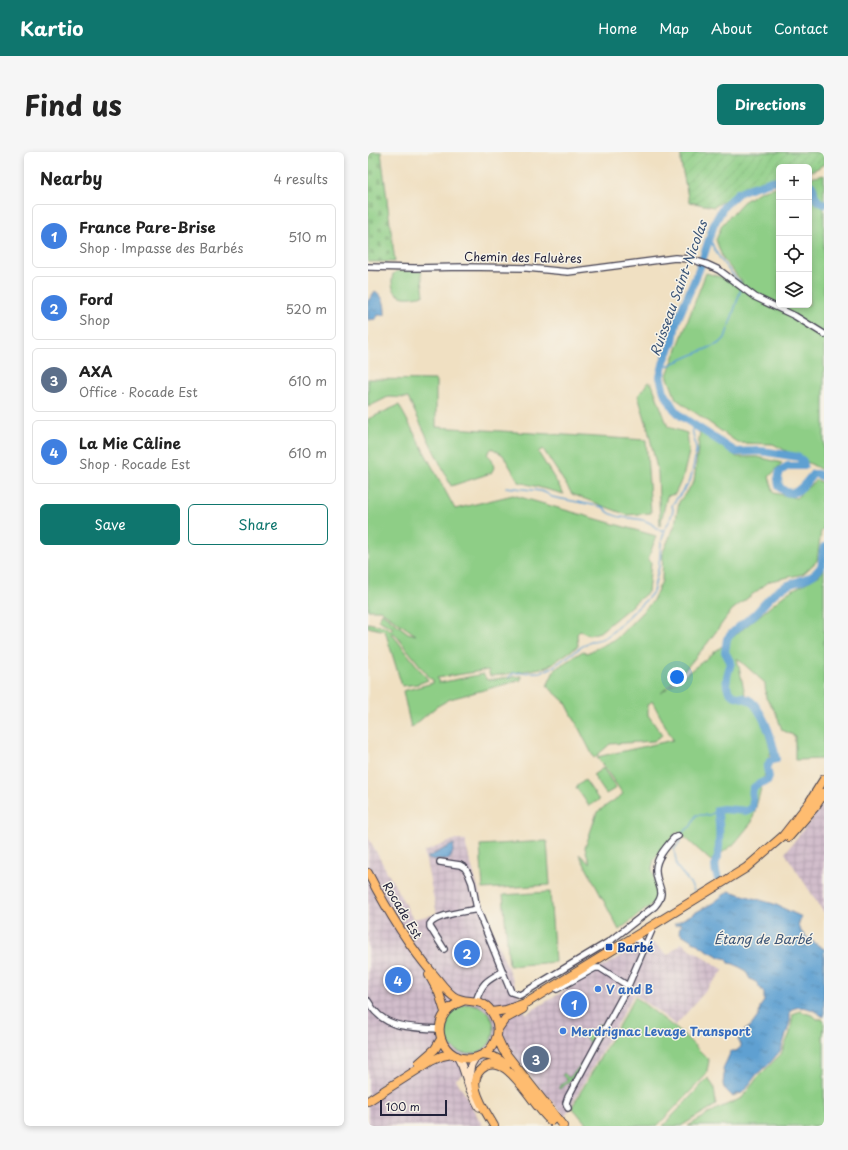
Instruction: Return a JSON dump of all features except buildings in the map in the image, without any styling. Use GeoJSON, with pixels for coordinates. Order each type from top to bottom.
{"type":"FeatureCollection","features":[{"type":"Feature","properties":{"kind":"main road"},"geometry":{"type":"LineString","coordinates":[[468,1083],[471,1065],[494,1045],[502,1022],[509,1016],[557,989],[735,876],[766,852],[783,836],[796,821],[824,779]]}},
{"type":"Feature","properties":{"kind":"main road"},"geometry":{"type":"LineString","coordinates":[[492,1012],[506,1010],[528,1002],[738,878],[768,857],[801,824],[824,793]]}},
{"type":"Feature","properties":{"kind":"main road","name":"Rocade Est"},"geometry":{"type":"LineString","coordinates":[[368,873],[394,921],[420,958]]}},
{"type":"Feature","properties":{"kind":"main road"},"geometry":{"type":"LineString","coordinates":[[420,958],[453,996],[463,1001]]}},
{"type":"Feature","properties":{"kind":"main road"},"geometry":{"type":"LineString","coordinates":[[420,958],[439,993],[445,1012]]}},
{"type":"Feature","properties":{"kind":"main road"},"geometry":{"type":"LineString","coordinates":[[490,1126],[470,1090],[462,1066],[454,1055],[445,1047],[441,1039],[439,1029],[445,1012],[456,1003],[463,1001],[476,1001],[488,1007],[492,1012],[495,1017],[497,1033],[503,1050],[563,1126]]}},
{"type":"Feature","properties":{"kind":"main road"},"geometry":{"type":"LineString","coordinates":[[393,1084],[427,1057],[435,1049],[441,1039]]}},
{"type":"Feature","properties":{"kind":"main road"},"geometry":{"type":"LineString","coordinates":[[368,1101],[393,1084],[442,1056],[454,1055],[469,1059],[490,1056],[503,1062],[552,1124]]}},
{"type":"Feature","properties":{"kind":"main road"},"geometry":{"type":"LineString","coordinates":[[494,1126],[478,1096],[475,1086],[477,1075],[480,1071],[492,1064],[499,1065],[512,1074],[552,1124]]}},
{"type":"Feature","properties":{"kind":"street","name":"Chemin des Faluères"},"geometry":{"type":"LineString","coordinates":[[368,266],[463,266],[527,268],[568,272],[675,258],[690,259],[719,270],[754,298],[795,316],[824,334]]}},
{"type":"Feature","properties":{"kind":"street"},"geometry":{"type":"LineString","coordinates":[[440,862],[452,863],[465,868],[472,883],[477,910],[502,972],[511,992],[520,995],[610,941],[655,906],[660,900],[662,894],[656,870],[658,861],[674,838],[678,836]]}},
{"type":"Feature","properties":{"kind":"street"},"geometry":{"type":"LineString","coordinates":[[444,949],[430,927],[432,921],[444,916],[477,910]]}},
{"type":"Feature","properties":{"kind":"street"},"geometry":{"type":"LineString","coordinates":[[568,1108],[566,1103],[568,1097],[628,986],[652,930]]}},
{"type":"Feature","properties":{"kind":"street"},"geometry":{"type":"LineString","coordinates":[[634,939],[642,942],[645,948]]}},
{"type":"Feature","properties":{"kind":"street"},"geometry":{"type":"LineString","coordinates":[[557,989],[595,968],[600,968],[628,986]]}},
{"type":"Feature","properties":{"kind":"street"},"geometry":{"type":"LineString","coordinates":[[476,1001],[483,985],[487,980],[502,972]]}},
{"type":"Feature","properties":{"kind":"street"},"geometry":{"type":"LineString","coordinates":[[368,1001],[376,1014],[392,1023],[401,1026],[439,1029]]}},
{"type":"Feature","properties":{"kind":"shaded area"},"geometry":{"type":"Polygon","coordinates":[[[824,803],[824,913],[785,853],[824,803]]]}},
{"type":"Feature","properties":{"kind":"shaded area"},"geometry":{"type":"Polygon","coordinates":[[[368,837],[413,919],[437,914],[424,852],[456,839],[466,840],[466,846],[484,909],[526,1014],[638,945],[652,942],[668,955],[681,943],[724,970],[676,1025],[634,994],[565,1117],[504,1046],[456,1079],[483,1126],[368,1126],[368,837]]]}},
{"type":"Feature","properties":{"kind":"green space"},"geometry":{"type":"Polygon","coordinates":[[[368,152],[381,152],[395,262],[368,262],[368,152]]]}},
{"type":"Feature","properties":{"kind":"green space"},"geometry":{"type":"Polygon","coordinates":[[[681,152],[824,152],[824,164],[818,168],[812,171],[812,164],[776,164],[776,178],[748,185],[714,207],[689,202],[681,163],[681,152]]]}},
{"type":"Feature","properties":{"kind":"green space"},"geometry":{"type":"Polygon","coordinates":[[[824,175],[824,471],[773,444],[738,443],[676,399],[667,375],[706,273],[743,283],[723,259],[716,240],[722,225],[743,202],[761,191],[776,187],[776,308],[812,308],[812,177],[824,175]]]}},
{"type":"Feature","properties":{"kind":"green space"},"geometry":{"type":"Polygon","coordinates":[[[397,271],[421,271],[424,295],[406,297],[397,294],[393,288],[392,282],[393,274],[397,271]]]}},
{"type":"Feature","properties":{"kind":"green space"},"geometry":{"type":"Polygon","coordinates":[[[368,379],[436,380],[436,427],[646,440],[651,513],[627,515],[572,494],[543,449],[538,452],[564,494],[519,482],[503,455],[492,448],[487,454],[492,459],[494,468],[491,473],[451,486],[408,398],[388,397],[368,407],[368,379]]]}},
{"type":"Feature","properties":{"kind":"green space"},"geometry":{"type":"Polygon","coordinates":[[[648,382],[652,384],[668,427],[687,433],[689,452],[683,477],[675,494],[667,496],[660,526],[658,473],[647,425],[638,396],[648,382]]]}},
{"type":"Feature","properties":{"kind":"green space"},"geometry":{"type":"Polygon","coordinates":[[[399,405],[455,509],[513,495],[656,536],[648,560],[651,562],[648,592],[600,632],[589,635],[580,631],[577,634],[578,646],[547,667],[501,675],[490,676],[488,670],[437,678],[439,683],[483,674],[487,680],[521,676],[521,680],[450,699],[436,707],[411,728],[403,691],[433,683],[433,680],[394,633],[392,634],[428,680],[418,684],[402,686],[385,631],[368,627],[368,623],[386,627],[391,631],[393,628],[378,620],[382,613],[408,633],[416,635],[380,610],[368,610],[368,419],[399,405]]]}},
{"type":"Feature","properties":{"kind":"green space"},"geometry":{"type":"Polygon","coordinates":[[[700,431],[737,457],[758,457],[782,463],[769,477],[774,493],[796,498],[816,480],[824,483],[824,494],[821,501],[824,503],[824,529],[821,531],[817,561],[803,574],[770,581],[732,610],[706,645],[684,671],[661,693],[706,659],[787,593],[820,575],[824,568],[824,759],[795,760],[795,736],[782,730],[776,713],[766,698],[765,683],[737,658],[745,694],[762,720],[771,751],[752,822],[734,844],[711,861],[678,831],[654,859],[652,869],[660,896],[659,899],[619,930],[579,854],[590,864],[585,848],[597,812],[623,794],[597,757],[673,740],[652,701],[648,705],[648,715],[662,735],[654,741],[610,744],[594,758],[566,703],[547,686],[555,669],[583,651],[587,653],[616,639],[652,602],[662,581],[663,552],[675,525],[679,502],[694,482],[700,431]]]}},
{"type":"Feature","properties":{"kind":"green space"},"geometry":{"type":"Polygon","coordinates":[[[603,768],[616,788],[606,794],[593,775],[603,768]]]}},
{"type":"Feature","properties":{"kind":"green space"},"geometry":{"type":"Polygon","coordinates":[[[585,780],[599,800],[589,806],[576,787],[585,780]]]}},
{"type":"Feature","properties":{"kind":"green space"},"geometry":{"type":"Polygon","coordinates":[[[547,841],[550,885],[483,889],[480,845],[547,841]]]}},
{"type":"Feature","properties":{"kind":"green space"},"geometry":{"type":"Polygon","coordinates":[[[550,892],[555,962],[509,966],[503,895],[550,892]]]}},
{"type":"Feature","properties":{"kind":"green space"},"geometry":{"type":"Polygon","coordinates":[[[635,997],[683,1034],[707,1058],[709,1061],[706,1075],[657,1126],[588,1126],[572,1107],[635,997]]]}},
{"type":"Feature","properties":{"kind":"green space"},"geometry":{"type":"Polygon","coordinates":[[[469,1004],[479,1006],[487,1011],[492,1019],[494,1029],[492,1039],[487,1047],[479,1052],[469,1054],[459,1052],[451,1047],[446,1039],[444,1029],[446,1019],[451,1011],[459,1006],[469,1004]]]}},
{"type":"Feature","properties":{"kind":"green space"},"geometry":{"type":"Polygon","coordinates":[[[800,1011],[824,1021],[824,1126],[688,1126],[717,1109],[742,1098],[758,1077],[781,1054],[790,1033],[793,1014],[800,1011]]]}},
{"type":"Feature","properties":{"kind":"green space"},"geometry":{"type":"Polygon","coordinates":[[[598,1024],[604,1026],[595,1043],[591,1045],[582,1033],[585,1031],[590,1036],[592,1033],[595,1033],[598,1028],[598,1024]]]}},
{"type":"Feature","properties":{"kind":"green space"},"geometry":{"type":"Polygon","coordinates":[[[584,1062],[574,1082],[571,1080],[560,1089],[558,1088],[567,1080],[562,1075],[564,1073],[569,1078],[584,1062]]]}},
{"type":"Feature","properties":{"kind":"green space"},"geometry":{"type":"Polygon","coordinates":[[[708,1078],[714,1087],[716,1105],[681,1126],[663,1126],[708,1078]]]}},
{"type":"Feature","properties":{"kind":"water"},"geometry":{"type":"Polygon","coordinates":[[[375,291],[383,301],[385,315],[378,315],[376,319],[368,320],[368,301],[375,291]]]}},
{"type":"Feature","properties":{"kind":"water"},"geometry":{"type":"Polygon","coordinates":[[[454,844],[452,855],[449,859],[438,860],[426,858],[454,844]]]}},
{"type":"Feature","properties":{"kind":"water","name":"Étang de Barbé"},"geometry":{"type":"Polygon","coordinates":[[[729,891],[774,904],[802,917],[798,925],[802,933],[824,949],[824,1017],[805,1007],[792,1009],[790,1012],[790,1022],[781,1050],[770,1063],[757,1074],[742,1093],[732,1096],[724,1088],[723,1069],[731,1051],[736,1051],[741,1047],[738,1040],[741,1033],[751,1026],[759,1015],[760,1007],[764,1001],[764,993],[756,982],[750,979],[745,970],[729,963],[727,959],[710,952],[680,933],[679,930],[681,923],[674,924],[713,903],[729,891]]]}},
{"type":"Feature","properties":{"kind":"waterway","name":"Ruisseau Saint-Nicolas"},"geometry":{"type":"LineString","coordinates":[[776,180],[738,193],[724,206],[714,224],[699,270],[676,323],[673,341],[664,361],[660,377],[664,392],[674,409],[682,417],[736,452],[768,452],[798,457],[803,461],[804,466],[788,466],[780,471],[778,479],[779,486],[784,491],[794,493],[802,487],[813,474],[824,477]]}},
{"type":"Feature","properties":{"kind":"waterway","name":"Ruisseau Saint-Nicolas"},"geometry":{"type":"LineString","coordinates":[[812,186],[817,200],[824,204]]}},
{"type":"Feature","properties":{"kind":"waterway"},"geometry":{"type":"LineString","coordinates":[[710,237],[715,250],[740,283]]}},
{"type":"Feature","properties":{"kind":"waterway"},"geometry":{"type":"LineString","coordinates":[[662,368],[720,343],[725,338],[741,289]]}},
{"type":"Feature","properties":{"kind":"waterway"},"geometry":{"type":"LineString","coordinates":[[509,677],[514,673],[540,672],[551,668],[590,641],[602,639],[609,635],[653,592],[659,566],[661,543],[673,510],[672,505],[690,481],[696,451],[692,422]]}},
{"type":"Feature","properties":{"kind":"waterway"},"geometry":{"type":"LineString","coordinates":[[506,487],[541,491],[552,497],[603,507],[613,515],[642,520],[650,523],[659,530],[664,530]]}},
{"type":"Feature","properties":{"kind":"waterway","name":"Ruisseau Saint-Nicolas"},"geometry":{"type":"LineString","coordinates":[[718,879],[715,866],[718,857],[719,838],[719,820],[717,810],[748,811],[752,808],[753,788],[768,780],[769,777],[767,768],[770,761],[776,759],[773,744],[759,710],[750,700],[735,696],[728,690],[728,671],[731,663],[725,652],[727,639],[755,614],[778,590],[808,578],[817,572],[821,566],[824,547]]}},
{"type":"Feature","properties":{"kind":"waterway"},"geometry":{"type":"LineString","coordinates":[[694,891],[690,883],[677,867],[674,849],[679,843],[682,833],[691,826],[696,815],[710,815],[717,810]]}},
{"type":"Feature","properties":{"kind":"place","name":"Barbé"},"geometry":{"type":"Point","coordinates":[609,947]}},
{"type":"Feature","properties":{"kind":"place","name":"Ford"},"geometry":{"type":"Point","coordinates":[467,953]}},
{"type":"Feature","properties":{"kind":"place","name":"La Mie Câline"},"geometry":{"type":"Point","coordinates":[398,980]}},
{"type":"Feature","properties":{"kind":"place","name":"V and B"},"geometry":{"type":"Point","coordinates":[598,989]}},
{"type":"Feature","properties":{"kind":"place","name":"France Pare-Brise"},"geometry":{"type":"Point","coordinates":[574,1004]}},
{"type":"Feature","properties":{"kind":"place","name":"Merdrignac Levage Transport"},"geometry":{"type":"Point","coordinates":[563,1031]}},
{"type":"Feature","properties":{"kind":"place","name":"AXA"},"geometry":{"type":"Point","coordinates":[536,1059]}}]}
